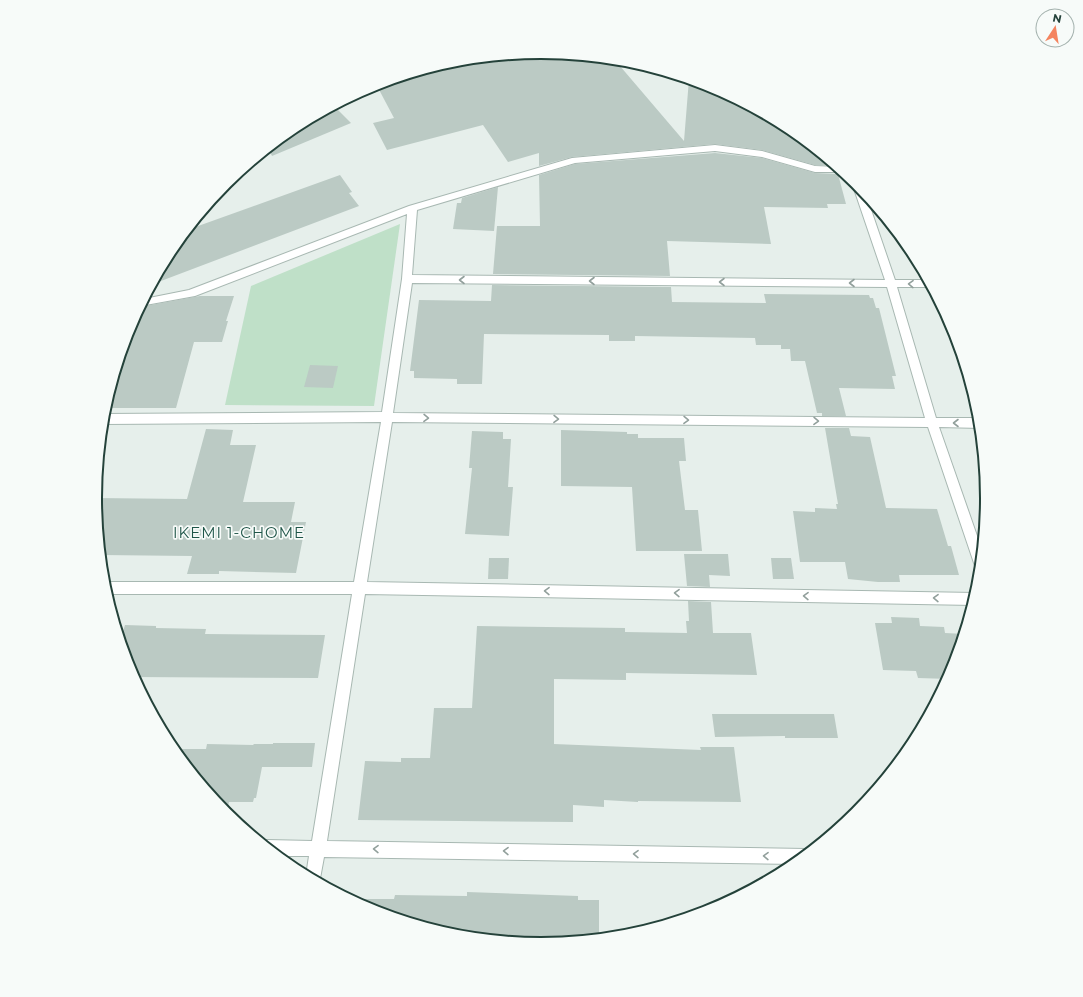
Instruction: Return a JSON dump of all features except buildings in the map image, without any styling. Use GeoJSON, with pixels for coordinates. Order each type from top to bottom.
{"type":"FeatureCollection","features":[{"type":"Feature","properties":{"kind":"street"},"geometry":{"type":"LineString","coordinates":[[148,302],[192,293],[412,208],[575,160],[716,148],[762,154],[815,169],[833,170]]}},
{"type":"Feature","properties":{"kind":"street"},"geometry":{"type":"LineString","coordinates":[[862,199],[891,283],[932,423],[977,555]]}},
{"type":"Feature","properties":{"kind":"street"},"geometry":{"type":"LineString","coordinates":[[314,874],[387,417],[407,279],[412,208]]}},
{"type":"Feature","properties":{"kind":"street"},"geometry":{"type":"LineString","coordinates":[[407,279],[925,284]]}},
{"type":"Feature","properties":{"kind":"street"},"geometry":{"type":"LineString","coordinates":[[109,419],[387,417],[974,423]]}},
{"type":"Feature","properties":{"kind":"street"},"geometry":{"type":"LineString","coordinates":[[111,588],[360,588],[969,599]]}},
{"type":"Feature","properties":{"kind":"street"},"geometry":{"type":"LineString","coordinates":[[275,848],[796,857]]}},
{"type":"Feature","properties":{"kind":"green space"},"geometry":{"type":"Polygon","coordinates":[[[400,224],[374,406],[225,405],[251,286],[400,224]]]}},
{"type":"Feature","properties":{"kind":"district","name":"IKEMI 1-CHOME"},"geometry":{"type":"Point","coordinates":[239,532]}}]}
